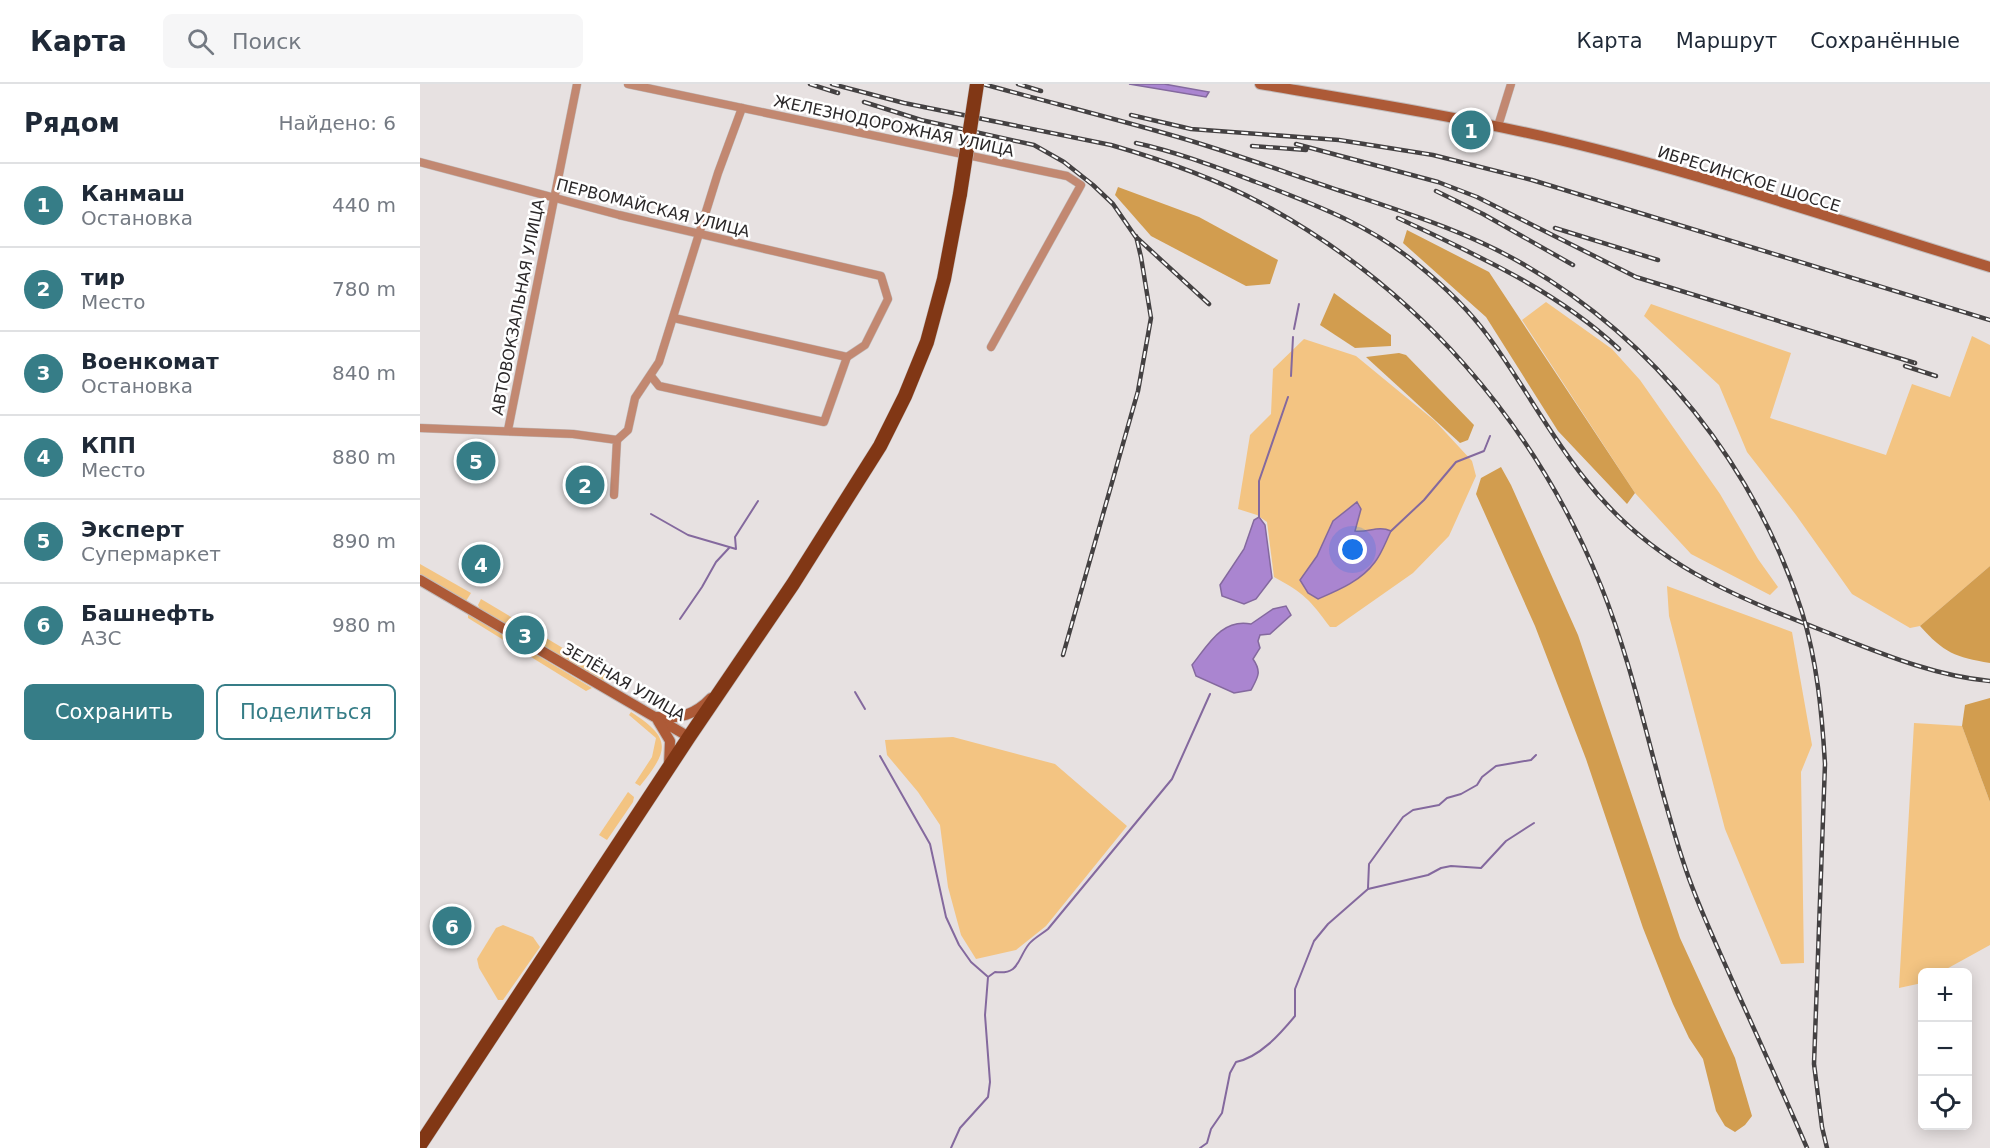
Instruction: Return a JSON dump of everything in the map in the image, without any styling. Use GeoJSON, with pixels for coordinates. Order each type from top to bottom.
{"type":"FeatureCollection","features":[{"type":"Feature","properties":{"kind":"highway"},"geometry":{"type":"LineString","coordinates":[[420,1145],[730,678],[880,446],[905,396],[927,342],[944,279],[977,84]]}},
{"type":"Feature","properties":{"kind":"main road","name":"ИБРЕСИНСКОЕ ШОССЕ"},"geometry":{"type":"LineString","coordinates":[[1260,84],[1498,126],[1561,141],[1690,175],[1990,267]]}},
{"type":"Feature","properties":{"kind":"main road","name":"ЗЕЛЁНАЯ УЛИЦА"},"geometry":{"type":"LineString","coordinates":[[420,580],[689,737]]}},
{"type":"Feature","properties":{"kind":"main road"},"geometry":{"type":"LineString","coordinates":[[654,717],[679,717],[696,711],[730,678]]}},
{"type":"Feature","properties":{"kind":"main road"},"geometry":{"type":"LineString","coordinates":[[654,717],[670,741],[669,768]]}},
{"type":"Feature","properties":{"kind":"street","name":"АВТОВОКЗАЛЬНАЯ УЛИЦА"},"geometry":{"type":"LineString","coordinates":[[508,430],[576,84]]}},
{"type":"Feature","properties":{"kind":"street","name":"ЖЕЛЕЗНОДОРОЖНАЯ УЛИЦА"},"geometry":{"type":"LineString","coordinates":[[628,84],[1067,176],[1081,185],[991,347]]}},
{"type":"Feature","properties":{"kind":"street"},"geometry":{"type":"LineString","coordinates":[[1498,126],[1510,84]]}},
{"type":"Feature","properties":{"kind":"street"},"geometry":{"type":"LineString","coordinates":[[614,495],[617,440],[627,430],[635,398],[659,362],[742,108]]}},
{"type":"Feature","properties":{"kind":"street","name":"ПЕРВОМАЙСКАЯ УЛИЦА"},"geometry":{"type":"LineString","coordinates":[[420,162],[553,198],[881,276],[888,299],[865,345],[847,357]]}},
{"type":"Feature","properties":{"kind":"street"},"geometry":{"type":"LineString","coordinates":[[651,376],[659,386],[824,422],[847,357],[674,318]]}},
{"type":"Feature","properties":{"kind":"street"},"geometry":{"type":"LineString","coordinates":[[420,428],[508,430],[573,434],[617,440]]}},
{"type":"Feature","properties":{"kind":"shaded area"},"geometry":{"type":"Polygon","coordinates":[[[1129,84],[1164,84],[1209,92],[1206,97],[1129,84]]]}},
{"type":"Feature","properties":{"kind":"shaded area"},"geometry":{"type":"Polygon","coordinates":[[[1118,187],[1199,217],[1278,260],[1270,284],[1246,286],[1151,236],[1115,195],[1118,187]]]}},
{"type":"Feature","properties":{"kind":"shaded area"},"geometry":{"type":"Polygon","coordinates":[[[1407,230],[1489,272],[1635,493],[1627,504],[1558,431],[1486,317],[1403,243],[1407,230]]]}},
{"type":"Feature","properties":{"kind":"shaded area"},"geometry":{"type":"Polygon","coordinates":[[[1334,293],[1391,335],[1391,346],[1355,348],[1320,325],[1334,293]]]}},
{"type":"Feature","properties":{"kind":"shaded area"},"geometry":{"type":"Polygon","coordinates":[[[1546,302],[1612,349],[1640,380],[1720,494],[1758,559],[1778,587],[1770,595],[1691,554],[1635,493],[1522,320],[1546,302]]]}},
{"type":"Feature","properties":{"kind":"shaded area"},"geometry":{"type":"Polygon","coordinates":[[[1651,304],[1791,353],[1770,418],[1886,455],[1912,384],[1950,397],[1972,336],[1990,345],[1990,566],[1920,626],[1910,628],[1852,594],[1796,515],[1747,452],[1719,385],[1644,316],[1651,304]]]}},
{"type":"Feature","properties":{"kind":"shaded area"},"geometry":{"type":"Polygon","coordinates":[[[1304,339],[1356,356],[1435,421],[1472,461],[1476,476],[1449,536],[1413,573],[1336,627],[1330,627],[1300,593],[1274,577],[1267,522],[1257,515],[1238,509],[1250,435],[1271,414],[1273,369],[1304,339]]]}},
{"type":"Feature","properties":{"kind":"shaded area"},"geometry":{"type":"Polygon","coordinates":[[[1399,353],[1406,355],[1474,425],[1468,440],[1460,443],[1366,357],[1399,353]]]}},
{"type":"Feature","properties":{"kind":"shaded area"},"geometry":{"type":"Polygon","coordinates":[[[1501,467],[1578,635],[1680,938],[1735,1058],[1752,1116],[1735,1132],[1725,1126],[1716,1111],[1703,1059],[1689,1038],[1673,1004],[1643,928],[1586,759],[1535,626],[1476,494],[1481,478],[1501,467]]]}},
{"type":"Feature","properties":{"kind":"shaded area"},"geometry":{"type":"Polygon","coordinates":[[[1357,502],[1361,509],[1355,531],[1386,529],[1391,531],[1382,551],[1363,575],[1318,599],[1308,593],[1300,580],[1317,556],[1333,521],[1357,502]]]}},
{"type":"Feature","properties":{"kind":"shaded area"},"geometry":{"type":"Polygon","coordinates":[[[1259,517],[1265,525],[1272,578],[1256,599],[1244,604],[1222,596],[1220,585],[1244,549],[1254,520],[1259,517]]]}},
{"type":"Feature","properties":{"kind":"shaded area"},"geometry":{"type":"Polygon","coordinates":[[[420,564],[471,593],[466,601],[420,574],[420,564]]]}},
{"type":"Feature","properties":{"kind":"shaded area"},"geometry":{"type":"Polygon","coordinates":[[[1990,566],[1990,663],[1959,656],[1943,648],[1920,626],[1990,566]]]}},
{"type":"Feature","properties":{"kind":"shaded area"},"geometry":{"type":"Polygon","coordinates":[[[1667,586],[1792,632],[1812,745],[1801,772],[1804,963],[1781,964],[1725,829],[1669,616],[1667,586]]]}},
{"type":"Feature","properties":{"kind":"shaded area"},"geometry":{"type":"Polygon","coordinates":[[[481,599],[608,675],[603,682],[530,641],[532,637],[519,628],[516,633],[481,612],[478,605],[481,599]]]}},
{"type":"Feature","properties":{"kind":"shaded area"},"geometry":{"type":"Polygon","coordinates":[[[1286,606],[1291,615],[1270,634],[1260,635],[1258,641],[1260,648],[1253,659],[1258,674],[1251,690],[1234,693],[1196,676],[1192,665],[1210,642],[1224,629],[1241,623],[1251,624],[1273,609],[1286,606]]]}},
{"type":"Feature","properties":{"kind":"shaded area"},"geometry":{"type":"Polygon","coordinates":[[[468,614],[592,688],[586,691],[468,618],[468,614]]]}},
{"type":"Feature","properties":{"kind":"shaded area"},"geometry":{"type":"Polygon","coordinates":[[[1990,698],[1990,802],[1962,726],[1965,705],[1990,698]]]}},
{"type":"Feature","properties":{"kind":"shaded area"},"geometry":{"type":"Polygon","coordinates":[[[631,712],[654,729],[662,745],[657,762],[640,786],[635,783],[652,757],[656,738],[629,715],[631,712]]]}},
{"type":"Feature","properties":{"kind":"shaded area"},"geometry":{"type":"Polygon","coordinates":[[[1914,723],[1962,726],[1990,802],[1990,945],[1948,968],[1918,968],[1918,984],[1899,988],[1914,723]]]}},
{"type":"Feature","properties":{"kind":"shaded area"},"geometry":{"type":"Polygon","coordinates":[[[953,737],[1055,764],[1127,826],[1046,926],[1016,950],[976,959],[961,935],[948,887],[940,825],[918,792],[887,755],[885,740],[953,737]]]}},
{"type":"Feature","properties":{"kind":"shaded area"},"geometry":{"type":"Polygon","coordinates":[[[628,792],[634,797],[633,802],[607,840],[599,835],[628,792]]]}},
{"type":"Feature","properties":{"kind":"shaded area"},"geometry":{"type":"Polygon","coordinates":[[[503,925],[533,937],[540,947],[503,1000],[498,1000],[479,968],[477,959],[496,928],[503,925]]]}},
{"type":"Feature","properties":{"kind":"waterway"},"geometry":{"type":"LineString","coordinates":[[1294,329],[1299,304]]}},
{"type":"Feature","properties":{"kind":"waterway"},"geometry":{"type":"LineString","coordinates":[[1291,376],[1293,337]]}},
{"type":"Feature","properties":{"kind":"waterway"},"geometry":{"type":"LineString","coordinates":[[1259,517],[1259,481],[1288,397]]}},
{"type":"Feature","properties":{"kind":"waterway"},"geometry":{"type":"LineString","coordinates":[[1391,531],[1424,500],[1456,462],[1484,451],[1490,436]]}},
{"type":"Feature","properties":{"kind":"waterway"},"geometry":{"type":"LineString","coordinates":[[651,514],[688,535],[736,549],[735,537],[758,501]]}},
{"type":"Feature","properties":{"kind":"waterway"},"geometry":{"type":"LineString","coordinates":[[680,619],[716,562],[729,548]]}},
{"type":"Feature","properties":{"kind":"waterway"},"geometry":{"type":"LineString","coordinates":[[855,692],[865,709]]}},
{"type":"Feature","properties":{"kind":"waterway"},"geometry":{"type":"LineString","coordinates":[[951,1148],[960,1128],[988,1097],[990,1082],[985,1015],[988,977],[995,972],[1009,971],[1017,965],[1029,944],[1048,929],[1172,779],[1210,694]]}},
{"type":"Feature","properties":{"kind":"waterway"},"geometry":{"type":"LineString","coordinates":[[1368,888],[1369,864],[1403,817],[1413,810],[1439,805],[1447,798],[1461,794],[1477,785],[1482,777],[1496,766],[1531,760],[1536,755]]}},
{"type":"Feature","properties":{"kind":"waterway"},"geometry":{"type":"LineString","coordinates":[[880,756],[930,844],[946,917],[959,945],[971,962],[987,976]]}},
{"type":"Feature","properties":{"kind":"waterway"},"geometry":{"type":"LineString","coordinates":[[1200,1148],[1207,1143],[1211,1129],[1222,1113],[1230,1073],[1236,1062],[1261,1050],[1295,1016],[1295,989],[1314,941],[1328,924],[1368,889],[1428,875],[1451,866],[1481,868],[1506,841],[1534,823]]}},
{"type":"Feature","properties":{"kind":"railway"},"geometry":{"type":"LineString","coordinates":[[810,84],[838,93]]}},
{"type":"Feature","properties":{"kind":"railway"},"geometry":{"type":"LineString","coordinates":[[832,84],[904,103],[1111,145],[1169,163],[1225,185],[1261,203],[1318,237],[1371,275],[1420,318],[1465,365],[1506,415],[1542,469],[1574,526],[1601,586],[1636,692],[1664,799],[1691,885],[1807,1148]]}},
{"type":"Feature","properties":{"kind":"railway"},"geometry":{"type":"LineString","coordinates":[[983,84],[1219,150],[1411,215],[1501,252],[1571,295],[1616,330],[1657,369],[1694,412],[1728,458],[1757,507],[1782,558],[1802,612],[1815,668],[1825,764],[1814,1064],[1827,1148]]}},
{"type":"Feature","properties":{"kind":"railway"},"geometry":{"type":"LineString","coordinates":[[1018,84],[1041,91]]}},
{"type":"Feature","properties":{"kind":"railway"},"geometry":{"type":"LineString","coordinates":[[864,102],[921,120],[1034,145],[1064,162],[1113,204],[1135,236],[1209,304]]}},
{"type":"Feature","properties":{"kind":"railway"},"geometry":{"type":"LineString","coordinates":[[1131,115],[1191,129],[1339,140],[1433,155],[1532,180],[1990,320]]}},
{"type":"Feature","properties":{"kind":"railway"},"geometry":{"type":"LineString","coordinates":[[1136,143],[1196,160],[1299,199],[1361,227],[1400,251],[1428,273],[1464,307],[1480,326],[1572,462],[1611,509],[1639,535],[1668,557],[1730,592],[1872,650],[1930,670],[1990,681]]}},
{"type":"Feature","properties":{"kind":"railway"},"geometry":{"type":"LineString","coordinates":[[1296,144],[1438,182],[1477,197],[1636,277],[1915,363]]}},
{"type":"Feature","properties":{"kind":"railway"},"geometry":{"type":"LineString","coordinates":[[1252,146],[1306,150]]}},
{"type":"Feature","properties":{"kind":"railway"},"geometry":{"type":"LineString","coordinates":[[1436,191],[1483,214],[1573,265]]}},
{"type":"Feature","properties":{"kind":"railway"},"geometry":{"type":"LineString","coordinates":[[1398,218],[1486,260],[1542,291],[1595,328],[1619,349]]}},
{"type":"Feature","properties":{"kind":"railway"},"geometry":{"type":"LineString","coordinates":[[1555,228],[1658,260]]}},
{"type":"Feature","properties":{"kind":"railway"},"geometry":{"type":"LineString","coordinates":[[1063,655],[1138,391],[1151,318],[1136,236]]}},
{"type":"Feature","properties":{"kind":"railway"},"geometry":{"type":"LineString","coordinates":[[1905,366],[1936,376]]}},
{"type":"Feature","properties":{"kind":"place","name":"Канмаш"},"geometry":{"type":"Point","coordinates":[1471,130]}},
{"type":"Feature","properties":{"kind":"place","name":"Эксперт"},"geometry":{"type":"Point","coordinates":[476,461]}},
{"type":"Feature","properties":{"kind":"place","name":"тир"},"geometry":{"type":"Point","coordinates":[585,485]}},
{"type":"Feature","properties":{"kind":"place","name":"КПП"},"geometry":{"type":"Point","coordinates":[481,564]}},
{"type":"Feature","properties":{"kind":"place","name":"Военкомат"},"geometry":{"type":"Point","coordinates":[525,635]}},
{"type":"Feature","properties":{"kind":"place","name":"Башнефть"},"geometry":{"type":"Point","coordinates":[452,926]}}]}
